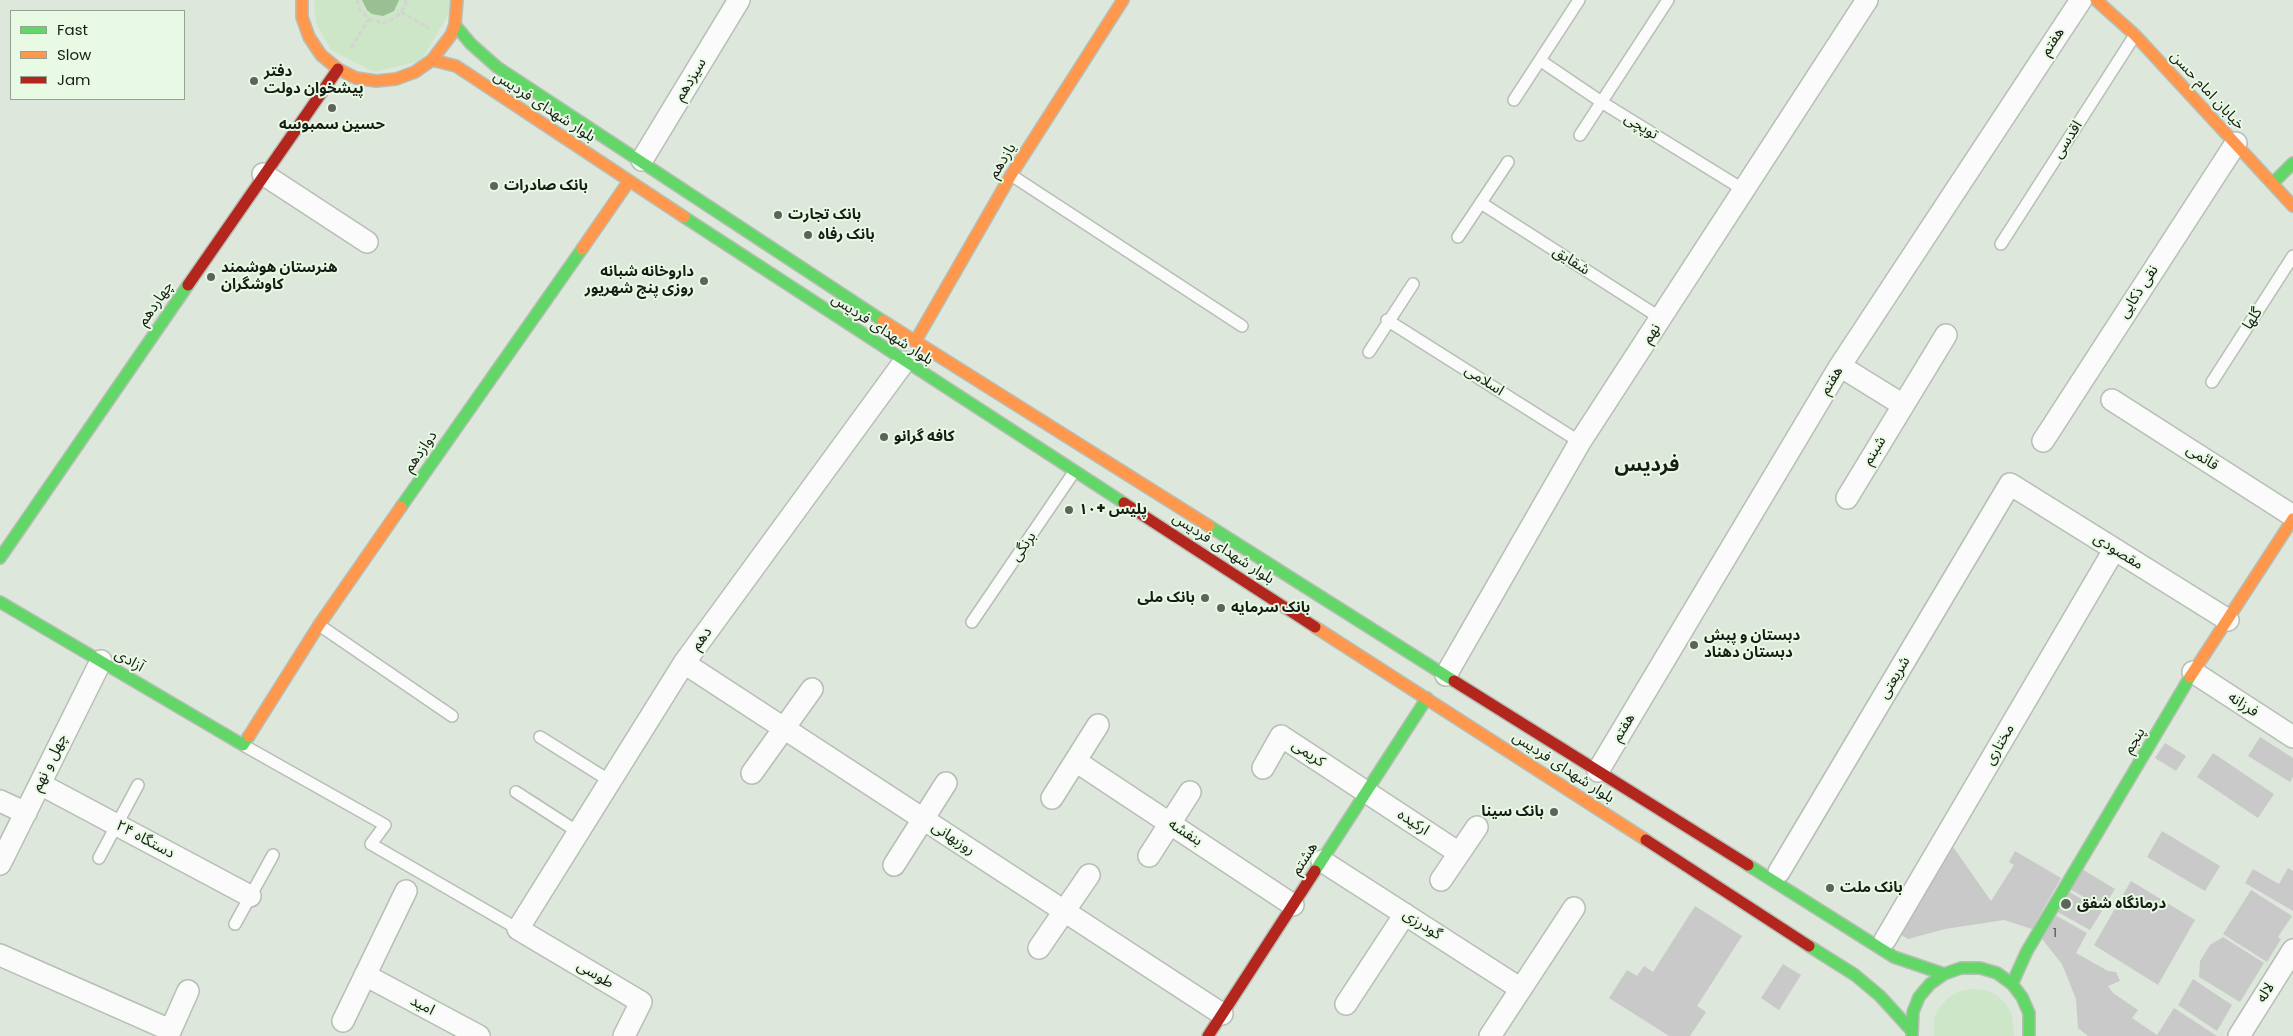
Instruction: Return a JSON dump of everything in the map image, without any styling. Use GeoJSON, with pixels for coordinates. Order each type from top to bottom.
{"type":"FeatureCollection","features":[{"type":"Feature","properties":{"kind":"main road"},"geometry":{"type":"LineString","coordinates":[[302,0],[302,16],[309,37],[321,55],[338,69],[356,78],[376,81],[396,79],[409,74],[432,60],[445,45],[455,25],[458,0]]}},
{"type":"Feature","properties":{"kind":"main road","name":"یازدهم"},"geometry":{"type":"LineString","coordinates":[[916,342],[1011,175],[1123,0]]}},
{"type":"Feature","properties":{"kind":"main road","name":"خیابان امام حسن"},"geometry":{"type":"LineString","coordinates":[[2096,0],[2135,35],[2293,206]]}},
{"type":"Feature","properties":{"kind":"main road","name":"بلوار شهدای فردیس"},"geometry":{"type":"LineString","coordinates":[[455,25],[470,44],[497,67],[642,160],[916,342],[1263,562],[1894,957],[1944,974]]}},
{"type":"Feature","properties":{"kind":"main road","name":"بلوار شهدای فردیس"},"geometry":{"type":"LineString","coordinates":[[432,60],[456,66],[904,362],[1855,975],[1880,996],[1911,1033]]}},
{"type":"Feature","properties":{"kind":"main road","name":"چهاردهم"},"geometry":{"type":"LineString","coordinates":[[0,558],[263,174],[338,69]]}},
{"type":"Feature","properties":{"kind":"main road"},"geometry":{"type":"LineString","coordinates":[[2273,183],[2293,163]]}},
{"type":"Feature","properties":{"kind":"main road","name":"دوازدهم"},"geometry":{"type":"LineString","coordinates":[[243,745],[319,625],[629,181]]}},
{"type":"Feature","properties":{"kind":"main road","name":"پنجم"},"geometry":{"type":"LineString","coordinates":[[2012,984],[2027,951],[2194,672],[2228,620],[2286,545],[2293,518]]}},
{"type":"Feature","properties":{"kind":"main road","name":"آزادی"},"geometry":{"type":"LineString","coordinates":[[2,607],[243,745]]}},
{"type":"Feature","properties":{"kind":"main road","name":"هشتم"},"geometry":{"type":"LineString","coordinates":[[1208,1036],[1427,698]]}},
{"type":"Feature","properties":{"kind":"main road"},"geometry":{"type":"LineString","coordinates":[[1911,1033],[1913,1012],[1920,997],[1930,984],[1944,974],[1962,968],[1980,968],[1997,973],[2012,984],[2022,998],[2029,1014],[2031,1034]]}},
{"type":"Feature","properties":{"kind":"street","name":"سیزدهم"},"geometry":{"type":"LineString","coordinates":[[642,160],[739,0]]}},
{"type":"Feature","properties":{"kind":"street","name":"نهم"},"geometry":{"type":"LineString","coordinates":[[1446,675],[1580,442],[1662,319],[1867,0]]}},
{"type":"Feature","properties":{"kind":"street","name":"هفتم"},"geometry":{"type":"LineString","coordinates":[[1598,771],[1840,366],[2080,0]]}},
{"type":"Feature","properties":{"kind":"street","name":"نقی ذکایی"},"geometry":{"type":"LineString","coordinates":[[2043,441],[2236,143]]}},
{"type":"Feature","properties":{"kind":"street"},"geometry":{"type":"LineString","coordinates":[[263,174],[367,242]]}},
{"type":"Feature","properties":{"kind":"street","name":"شبنم"},"geometry":{"type":"LineString","coordinates":[[1847,498],[1946,334]]}},
{"type":"Feature","properties":{"kind":"street","name":"دهم"},"geometry":{"type":"LineString","coordinates":[[518,929],[684,663],[904,362]]}},
{"type":"Feature","properties":{"kind":"street"},"geometry":{"type":"LineString","coordinates":[[1840,366],[1903,405]]}},
{"type":"Feature","properties":{"kind":"street","name":"قائمی"},"geometry":{"type":"LineString","coordinates":[[2112,400],[2293,518]]}},
{"type":"Feature","properties":{"kind":"street","name":"مقصودی"},"geometry":{"type":"LineString","coordinates":[[2010,484],[2228,620]]}},
{"type":"Feature","properties":{"kind":"street","name":"شریعتی"},"geometry":{"type":"LineString","coordinates":[[1779,872],[2010,484]]}},
{"type":"Feature","properties":{"kind":"street","name":"مختاری"},"geometry":{"type":"LineString","coordinates":[[1886,940],[2114,550]]}},
{"type":"Feature","properties":{"kind":"street","name":"چهل و نهم"},"geometry":{"type":"LineString","coordinates":[[0,864],[101,662]]}},
{"type":"Feature","properties":{"kind":"street","name":"روزبهانی"},"geometry":{"type":"LineString","coordinates":[[684,663],[1222,1014]]}},
{"type":"Feature","properties":{"kind":"street","name":"فرزانه"},"geometry":{"type":"LineString","coordinates":[[2194,672],[2293,737]]}},
{"type":"Feature","properties":{"kind":"street"},"geometry":{"type":"LineString","coordinates":[[752,774],[812,689]]}},
{"type":"Feature","properties":{"kind":"street"},"geometry":{"type":"LineString","coordinates":[[1052,798],[1077,762],[1098,725]]}},
{"type":"Feature","properties":{"kind":"street","name":"کریمی"},"geometry":{"type":"LineString","coordinates":[[1263,768],[1281,736],[1366,793]]}},
{"type":"Feature","properties":{"kind":"street","name":"بنفشه"},"geometry":{"type":"LineString","coordinates":[[1077,762],[1293,905]]}},
{"type":"Feature","properties":{"kind":"street"},"geometry":{"type":"LineString","coordinates":[[894,865],[946,783]]}},
{"type":"Feature","properties":{"kind":"street","name":"۲۴ دستگاه"},"geometry":{"type":"LineString","coordinates":[[40,784],[250,896]]}},
{"type":"Feature","properties":{"kind":"street"},"geometry":{"type":"LineString","coordinates":[[1149,856],[1190,792]]}},
{"type":"Feature","properties":{"kind":"street","name":"ارکیده"},"geometry":{"type":"LineString","coordinates":[[1366,793],[1459,853]]}},
{"type":"Feature","properties":{"kind":"street"},"geometry":{"type":"LineString","coordinates":[[0,800],[26,813]]}},
{"type":"Feature","properties":{"kind":"street"},"geometry":{"type":"LineString","coordinates":[[1441,880],[1478,827]]}},
{"type":"Feature","properties":{"kind":"street","name":"گودرزی"},"geometry":{"type":"LineString","coordinates":[[1322,860],[1521,988]]}},
{"type":"Feature","properties":{"kind":"street"},"geometry":{"type":"LineString","coordinates":[[1039,948],[1089,874]]}},
{"type":"Feature","properties":{"kind":"street"},"geometry":{"type":"LineString","coordinates":[[343,1021],[406,891]]}},
{"type":"Feature","properties":{"kind":"street"},"geometry":{"type":"LineString","coordinates":[[1490,1036],[1574,908]]}},
{"type":"Feature","properties":{"kind":"street"},"geometry":{"type":"LineString","coordinates":[[1346,1004],[1405,914]]}},
{"type":"Feature","properties":{"kind":"street","name":"طوسی"},"geometry":{"type":"LineString","coordinates":[[518,929],[640,1002],[624,1036]]}},
{"type":"Feature","properties":{"kind":"street","name":"لاله"},"geometry":{"type":"LineString","coordinates":[[2239,1036],[2293,950]]}},
{"type":"Feature","properties":{"kind":"street"},"geometry":{"type":"LineString","coordinates":[[0,956],[169,1033],[188,990]]}},
{"type":"Feature","properties":{"kind":"street","name":"امید"},"geometry":{"type":"LineString","coordinates":[[365,975],[479,1036]]}},
{"type":"Feature","properties":{"kind":"lane"},"geometry":{"type":"LineString","coordinates":[[1514,100],[1579,0]]}},
{"type":"Feature","properties":{"kind":"lane"},"geometry":{"type":"LineString","coordinates":[[1580,135],[1603,103],[1668,0]]}},
{"type":"Feature","properties":{"kind":"lane","name":"اقدسی"},"geometry":{"type":"LineString","coordinates":[[2001,244],[2135,35]]}},
{"type":"Feature","properties":{"kind":"lane","name":"توپچی"},"geometry":{"type":"LineString","coordinates":[[1541,61],[1603,103],[1744,190]]}},
{"type":"Feature","properties":{"kind":"lane"},"geometry":{"type":"LineString","coordinates":[[1458,237],[1508,162]]}},
{"type":"Feature","properties":{"kind":"lane"},"geometry":{"type":"LineString","coordinates":[[1011,175],[1242,326]]}},
{"type":"Feature","properties":{"kind":"lane","name":"شقایق"},"geometry":{"type":"LineString","coordinates":[[1481,203],[1662,319]]}},
{"type":"Feature","properties":{"kind":"lane","name":"گلها"},"geometry":{"type":"LineString","coordinates":[[2212,382],[2293,256]]}},
{"type":"Feature","properties":{"kind":"lane"},"geometry":{"type":"LineString","coordinates":[[1369,352],[1387,320],[1413,284]]}},
{"type":"Feature","properties":{"kind":"lane","name":"اسلامی"},"geometry":{"type":"LineString","coordinates":[[1387,320],[1580,442]]}},
{"type":"Feature","properties":{"kind":"lane","name":"برنگی"},"geometry":{"type":"LineString","coordinates":[[972,622],[1074,472]]}},
{"type":"Feature","properties":{"kind":"lane"},"geometry":{"type":"LineString","coordinates":[[319,625],[452,716]]}},
{"type":"Feature","properties":{"kind":"lane"},"geometry":{"type":"LineString","coordinates":[[540,737],[610,781]]}},
{"type":"Feature","properties":{"kind":"lane"},"geometry":{"type":"LineString","coordinates":[[243,745],[385,825],[371,844],[518,929]]}},
{"type":"Feature","properties":{"kind":"lane"},"geometry":{"type":"LineString","coordinates":[[98,858],[138,785]]}},
{"type":"Feature","properties":{"kind":"lane"},"geometry":{"type":"LineString","coordinates":[[516,792],[578,832]]}},
{"type":"Feature","properties":{"kind":"lane"},"geometry":{"type":"LineString","coordinates":[[235,924],[273,855]]}},
{"type":"Feature","properties":{"kind":"path"},"geometry":{"type":"LineString","coordinates":[[357,0],[360,10],[375,22],[390,21],[401,12],[406,0]]}},
{"type":"Feature","properties":{"kind":"path"},"geometry":{"type":"LineString","coordinates":[[338,69],[369,19]]}},
{"type":"Feature","properties":{"kind":"shaded area"},"geometry":{"type":"Polygon","coordinates":[[[314,0],[452,0],[452,8],[421,61],[374,72],[331,50],[316,23],[314,0]]]}},
{"type":"Feature","properties":{"kind":"shaded area"},"geometry":{"type":"Polygon","coordinates":[[[362,0],[399,0],[394,11],[383,16],[372,14],[367,10],[362,0]]]}},
{"type":"Feature","properties":{"kind":"shaded area"},"geometry":{"type":"Polygon","coordinates":[[[1972,989],[1985,990],[1997,995],[2006,1004],[2012,1015],[2014,1036],[1934,1036],[1934,1018],[1940,1007],[1949,997],[1960,991],[1972,989]]]}},
{"type":"Feature","properties":{"kind":"building"},"geometry":{"type":"Polygon","coordinates":[[[2260,737],[2293,758],[2293,777],[2290,782],[2248,756],[2260,737]]]}},
{"type":"Feature","properties":{"kind":"building"},"geometry":{"type":"Polygon","coordinates":[[[2165,743],[2186,756],[2176,771],[2155,758],[2165,743]]]}},
{"type":"Feature","properties":{"kind":"building"},"geometry":{"type":"Polygon","coordinates":[[[2213,753],[2274,794],[2258,818],[2197,777],[2213,753]]]}},
{"type":"Feature","properties":{"kind":"building"},"geometry":{"type":"Polygon","coordinates":[[[2162,831],[2220,866],[2205,891],[2147,857],[2162,831]]]}},
{"type":"Feature","properties":{"kind":"building"},"geometry":{"type":"Polygon","coordinates":[[[1951,844],[1991,901],[2014,865],[2009,862],[2015,851],[2061,878],[2032,929],[2004,920],[1945,929],[1908,939],[1897,932],[1951,844]]]}},
{"type":"Feature","properties":{"kind":"building"},"geometry":{"type":"Polygon","coordinates":[[[2288,868],[2293,871],[2293,911],[2245,883],[2253,869],[2279,884],[2288,868]]]}},
{"type":"Feature","properties":{"kind":"building"},"geometry":{"type":"Polygon","coordinates":[[[2082,869],[2115,889],[2103,908],[2070,889],[2082,869]]]}},
{"type":"Feature","properties":{"kind":"building"},"geometry":{"type":"Polygon","coordinates":[[[2131,881],[2195,920],[2158,985],[2094,945],[2131,881]]]}},
{"type":"Feature","properties":{"kind":"building"},"geometry":{"type":"Polygon","coordinates":[[[2251,890],[2292,916],[2278,937],[2281,939],[2267,962],[2223,934],[2251,890]]]}},
{"type":"Feature","properties":{"kind":"building"},"geometry":{"type":"Polygon","coordinates":[[[2068,891],[2102,911],[2090,930],[2056,911],[2068,891]]]}},
{"type":"Feature","properties":{"kind":"building"},"geometry":{"type":"Polygon","coordinates":[[[1695,906],[1742,936],[1697,1006],[1706,1012],[1690,1036],[1669,1036],[1609,998],[1627,970],[1637,976],[1644,966],[1653,972],[1695,906]]]}},
{"type":"Feature","properties":{"kind":"building"},"geometry":{"type":"Polygon","coordinates":[[[2055,915],[2087,933],[2076,953],[2108,971],[2116,972],[2120,981],[2108,986],[2113,993],[2138,1010],[2132,1018],[2157,1035],[2174,1008],[2217,1036],[2088,1036],[2078,1028],[2076,999],[2062,964],[2042,939],[2055,915]]]}},
{"type":"Feature","properties":{"kind":"building"},"geometry":{"type":"Polygon","coordinates":[[[2223,937],[2264,963],[2240,1002],[2199,977],[2200,961],[2210,945],[2223,937]]]}},
{"type":"Feature","properties":{"kind":"building"},"geometry":{"type":"Polygon","coordinates":[[[1783,964],[1801,975],[1779,1010],[1761,998],[1783,964]]]}},
{"type":"Feature","properties":{"kind":"building"},"geometry":{"type":"Polygon","coordinates":[[[2193,979],[2232,1005],[2217,1031],[2178,1005],[2193,979]]]}},
{"type":"Feature","properties":{"kind":"traffic: fast"},"geometry":{"type":"LineString","coordinates":[[455,25],[471,44],[497,67],[883,321]]}},
{"type":"Feature","properties":{"kind":"traffic: fast"},"geometry":{"type":"LineString","coordinates":[[2273,183],[2293,163]]}},
{"type":"Feature","properties":{"kind":"traffic: fast"},"geometry":{"type":"LineString","coordinates":[[684,217],[1124,503]]}},
{"type":"Feature","properties":{"kind":"traffic: fast"},"geometry":{"type":"LineString","coordinates":[[401,507],[582,249]]}},
{"type":"Feature","properties":{"kind":"traffic: fast"},"geometry":{"type":"LineString","coordinates":[[0,558],[188,285]]}},
{"type":"Feature","properties":{"kind":"traffic: fast"},"geometry":{"type":"LineString","coordinates":[[1209,526],[1454,681]]}},
{"type":"Feature","properties":{"kind":"traffic: fast"},"geometry":{"type":"LineString","coordinates":[[0,602],[243,745],[249,736]]}},
{"type":"Feature","properties":{"kind":"traffic: fast"},"geometry":{"type":"LineString","coordinates":[[2012,984],[2027,951],[2190,677]]}},
{"type":"Feature","properties":{"kind":"traffic: fast"},"geometry":{"type":"LineString","coordinates":[[1315,871],[1427,698]]}},
{"type":"Feature","properties":{"kind":"traffic: fast"},"geometry":{"type":"LineString","coordinates":[[1748,865],[1894,957],[1944,974]]}},
{"type":"Feature","properties":{"kind":"traffic: fast"},"geometry":{"type":"LineString","coordinates":[[1809,946],[1855,975],[1880,996],[1911,1030]]}},
{"type":"Feature","properties":{"kind":"traffic: fast"},"geometry":{"type":"LineString","coordinates":[[1912,1036],[1913,1012],[1919,997],[1930,984],[1944,974],[1961,968],[1980,968],[1997,973],[2012,984],[2022,997],[2029,1013],[2029,1036]]}},
{"type":"Feature","properties":{"kind":"traffic: slow"},"geometry":{"type":"LineString","coordinates":[[302,0],[302,17],[309,37],[321,55],[338,69],[356,78],[376,81],[396,79],[415,72],[432,60],[451,35],[455,25],[457,0]]}},
{"type":"Feature","properties":{"kind":"traffic: slow"},"geometry":{"type":"LineString","coordinates":[[915,342],[1011,175],[1123,0]]}},
{"type":"Feature","properties":{"kind":"traffic: slow"},"geometry":{"type":"LineString","coordinates":[[2096,0],[2135,35],[2293,206]]}},
{"type":"Feature","properties":{"kind":"traffic: slow"},"geometry":{"type":"LineString","coordinates":[[432,60],[456,66],[684,217]]}},
{"type":"Feature","properties":{"kind":"traffic: slow"},"geometry":{"type":"LineString","coordinates":[[582,249],[629,181]]}},
{"type":"Feature","properties":{"kind":"traffic: slow"},"geometry":{"type":"LineString","coordinates":[[883,321],[1209,526]]}},
{"type":"Feature","properties":{"kind":"traffic: slow"},"geometry":{"type":"LineString","coordinates":[[249,736],[319,625],[401,507]]}},
{"type":"Feature","properties":{"kind":"traffic: slow"},"geometry":{"type":"LineString","coordinates":[[2190,677],[2293,519]]}},
{"type":"Feature","properties":{"kind":"traffic: slow"},"geometry":{"type":"LineString","coordinates":[[1315,627],[1646,840]]}},
{"type":"Feature","properties":{"kind":"traffic: jam"},"geometry":{"type":"LineString","coordinates":[[188,285],[338,69]]}},
{"type":"Feature","properties":{"kind":"traffic: jam"},"geometry":{"type":"LineString","coordinates":[[1124,503],[1315,627]]}},
{"type":"Feature","properties":{"kind":"traffic: jam"},"geometry":{"type":"LineString","coordinates":[[1454,681],[1748,865]]}},
{"type":"Feature","properties":{"kind":"traffic: jam"},"geometry":{"type":"LineString","coordinates":[[1646,840],[1809,946]]}},
{"type":"Feature","properties":{"kind":"traffic: jam"},"geometry":{"type":"LineString","coordinates":[[1208,1036],[1315,871]]}},
{"type":"Feature","properties":{"kind":"place","name":"دفتر پیشخوان دولت"},"geometry":{"type":"Point","coordinates":[254,81]}},
{"type":"Feature","properties":{"kind":"place","name":"حسین سمبوسه"},"geometry":{"type":"Point","coordinates":[332,108]}},
{"type":"Feature","properties":{"kind":"place","name":"بانک صادرات"},"geometry":{"type":"Point","coordinates":[494,186]}},
{"type":"Feature","properties":{"kind":"place","name":"بانک تجارت"},"geometry":{"type":"Point","coordinates":[778,215]}},
{"type":"Feature","properties":{"kind":"place","name":"بانک رفاه"},"geometry":{"type":"Point","coordinates":[808,235]}},
{"type":"Feature","properties":{"kind":"place","name":"هنرستان هوشمند کاوشگران"},"geometry":{"type":"Point","coordinates":[211,277]}},
{"type":"Feature","properties":{"kind":"place","name":"داروخانه شبانه روزی پنج شهریور"},"geometry":{"type":"Point","coordinates":[704,281]}},
{"type":"Feature","properties":{"kind":"place","name":"کافه گرانو"},"geometry":{"type":"Point","coordinates":[884,437]}},
{"type":"Feature","properties":{"kind":"place","name":"پلیس +۱۰"},"geometry":{"type":"Point","coordinates":[1069,510]}},
{"type":"Feature","properties":{"kind":"place","name":"بانک ملی"},"geometry":{"type":"Point","coordinates":[1205,598]}},
{"type":"Feature","properties":{"kind":"place","name":"بانک سرمایه"},"geometry":{"type":"Point","coordinates":[1221,608]}},
{"type":"Feature","properties":{"kind":"place","name":"دبستان و پبش دبستان دهناد"},"geometry":{"type":"Point","coordinates":[1694,645]}},
{"type":"Feature","properties":{"kind":"place","name":"بانک سینا"},"geometry":{"type":"Point","coordinates":[1554,812]}},
{"type":"Feature","properties":{"kind":"place","name":"بانک ملت"},"geometry":{"type":"Point","coordinates":[1830,888]}},
{"type":"Feature","properties":{"kind":"place","name":"درمانگاه شفق"},"geometry":{"type":"Point","coordinates":[2066,904]}},
{"type":"Feature","properties":{"kind":"district","name":"فردیس"},"geometry":{"type":"Point","coordinates":[1647,466]}}]}
